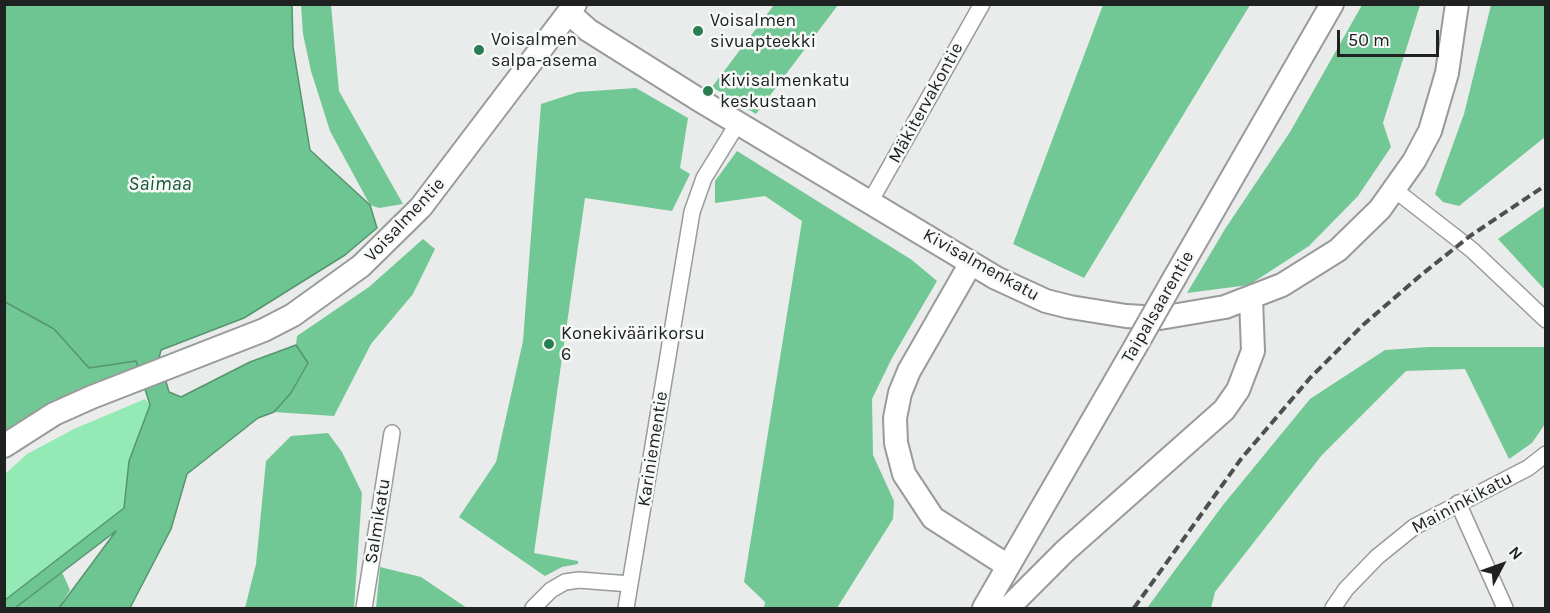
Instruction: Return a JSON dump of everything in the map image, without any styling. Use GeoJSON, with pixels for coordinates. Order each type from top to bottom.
{"type":"FeatureCollection","features":[{"type":"Feature","properties":{"kind":"street","name":"Mäkitervakontie"},"geometry":{"type":"LineString","coordinates":[[870,202],[982,4]]}},
{"type":"Feature","properties":{"kind":"street","name":"Taipalsaarentie"},"geometry":{"type":"LineString","coordinates":[[984,609],[1332,4]]}},
{"type":"Feature","properties":{"kind":"street","name":"Kivisalmenkatu"},"geometry":{"type":"LineString","coordinates":[[572,9],[588,30],[971,263],[1046,301],[1125,316],[1160,318],[1193,313],[1251,299],[1312,268],[1338,250],[1380,209],[1395,190],[1430,131],[1440,101],[1457,4]]}},
{"type":"Feature","properties":{"kind":"street","name":"Voisalmentie"},"geometry":{"type":"LineString","coordinates":[[4,446],[54,414],[133,380],[238,342],[284,320],[361,266],[421,207],[572,9]]}},
{"type":"Feature","properties":{"kind":"street","name":"Kariniementie"},"geometry":{"type":"LineString","coordinates":[[626,609],[692,212],[704,178],[738,123]]}},
{"type":"Feature","properties":{"kind":"street"},"geometry":{"type":"LineString","coordinates":[[1395,190],[1472,250],[1545,320]]}},
{"type":"Feature","properties":{"kind":"street"},"geometry":{"type":"LineString","coordinates":[[971,263],[927,336],[904,382],[895,418],[896,443],[904,474],[933,518],[1008,566]]}},
{"type":"Feature","properties":{"kind":"street"},"geometry":{"type":"LineString","coordinates":[[1008,609],[1065,551],[1224,410],[1238,390],[1253,351],[1251,299]]}},
{"type":"Feature","properties":{"kind":"street","name":"Salmikatu"},"geometry":{"type":"LineString","coordinates":[[364,609],[392,433]]}},
{"type":"Feature","properties":{"kind":"street","name":"Maininkikatu"},"geometry":{"type":"LineString","coordinates":[[1333,609],[1346,589],[1377,557],[1414,527],[1528,468],[1545,454]]}},
{"type":"Feature","properties":{"kind":"street"},"geometry":{"type":"LineString","coordinates":[[1458,503],[1505,609]]}},
{"type":"Feature","properties":{"kind":"street"},"geometry":{"type":"LineString","coordinates":[[533,609],[551,590],[565,582],[579,580],[630,584]]}},
{"type":"Feature","properties":{"kind":"shaded area"},"geometry":{"type":"Polygon","coordinates":[[[301,5],[331,5],[339,91],[403,204],[379,208],[370,205],[330,131],[311,71],[303,34],[301,5]]]}},
{"type":"Feature","properties":{"kind":"shaded area"},"geometry":{"type":"Polygon","coordinates":[[[774,5],[838,5],[756,114],[712,87],[774,5]]]}},
{"type":"Feature","properties":{"kind":"shaded area"},"geometry":{"type":"Polygon","coordinates":[[[1103,5],[1250,5],[1084,278],[1013,244],[1103,5]]]}},
{"type":"Feature","properties":{"kind":"shaded area"},"geometry":{"type":"Polygon","coordinates":[[[1362,5],[1420,5],[1383,123],[1391,147],[1358,196],[1309,246],[1249,285],[1187,293],[1225,229],[1290,132],[1362,5]]]}},
{"type":"Feature","properties":{"kind":"shaded area"},"geometry":{"type":"Polygon","coordinates":[[[1491,5],[1545,5],[1545,137],[1459,206],[1443,202],[1435,194],[1464,114],[1491,5]]]}},
{"type":"Feature","properties":{"kind":"shaded area"},"geometry":{"type":"Polygon","coordinates":[[[636,88],[688,118],[680,168],[690,174],[672,211],[585,198],[534,553],[578,561],[578,564],[562,567],[545,576],[459,517],[496,462],[523,341],[541,104],[578,92],[636,88]]]}},
{"type":"Feature","properties":{"kind":"shaded area"},"geometry":{"type":"Polygon","coordinates":[[[737,151],[912,260],[937,281],[892,358],[872,399],[873,455],[894,501],[893,519],[837,608],[764,608],[765,602],[744,582],[802,221],[765,196],[715,203],[715,181],[737,151]]]}},
{"type":"Feature","properties":{"kind":"shaded area"},"geometry":{"type":"Polygon","coordinates":[[[1545,206],[1545,290],[1498,239],[1545,206]]]}},
{"type":"Feature","properties":{"kind":"shaded area"},"geometry":{"type":"Polygon","coordinates":[[[423,239],[435,249],[413,294],[371,344],[334,416],[274,412],[291,393],[308,364],[296,345],[297,336],[369,287],[423,239]]]}},
{"type":"Feature","properties":{"kind":"shaded area"},"geometry":{"type":"Polygon","coordinates":[[[4,302],[54,329],[89,368],[136,361],[139,370],[98,381],[66,395],[5,431],[4,302]]]}},
{"type":"Feature","properties":{"kind":"shaded area"},"geometry":{"type":"Polygon","coordinates":[[[1428,347],[1545,347],[1545,424],[1532,443],[1509,459],[1465,369],[1406,371],[1322,455],[1215,592],[1211,608],[1147,608],[1223,505],[1310,399],[1385,350],[1428,347]]]}},
{"type":"Feature","properties":{"kind":"shaded area"},"geometry":{"type":"Polygon","coordinates":[[[145,399],[150,405],[129,461],[124,508],[5,600],[5,474],[27,454],[74,429],[145,399]]]}},
{"type":"Feature","properties":{"kind":"shaded area"},"geometry":{"type":"Polygon","coordinates":[[[328,433],[342,452],[362,493],[354,608],[245,608],[256,564],[266,461],[291,436],[328,433]]]}},
{"type":"Feature","properties":{"kind":"shaded area"},"geometry":{"type":"Polygon","coordinates":[[[380,567],[421,577],[467,608],[376,608],[380,567]]]}},
{"type":"Feature","properties":{"kind":"shaded area"},"geometry":{"type":"Polygon","coordinates":[[[62,572],[70,590],[59,608],[15,608],[62,572]]]}},
{"type":"Feature","properties":{"kind":"water","name":"Saimaa"},"geometry":{"type":"Polygon","coordinates":[[[4,5],[292,5],[293,47],[310,150],[370,205],[377,228],[345,255],[244,318],[161,350],[159,358],[169,392],[181,397],[250,362],[296,345],[308,363],[291,393],[274,412],[258,418],[187,474],[171,529],[130,608],[59,608],[116,531],[15,608],[5,608],[5,600],[124,508],[129,461],[150,405],[136,361],[89,368],[54,329],[5,302],[4,5]]]}},
{"type":"Feature","properties":{"kind":"railway"},"geometry":{"type":"LineString","coordinates":[[1134,608],[1241,459],[1310,378],[1363,325],[1421,275],[1470,236],[1546,185]]}},
{"type":"Feature","properties":{"kind":"place","name":"Voisalmen sivuapteekki"},"geometry":{"type":"Point","coordinates":[698,31]}},
{"type":"Feature","properties":{"kind":"place","name":"Voisalmen salpa-asema"},"geometry":{"type":"Point","coordinates":[479,50]}},
{"type":"Feature","properties":{"kind":"place","name":"Kivisalmenkatu keskustaan"},"geometry":{"type":"Point","coordinates":[708,91]}},
{"type":"Feature","properties":{"kind":"place","name":"Konekiväärikorsu 6"},"geometry":{"type":"Point","coordinates":[549,344]}}]}
